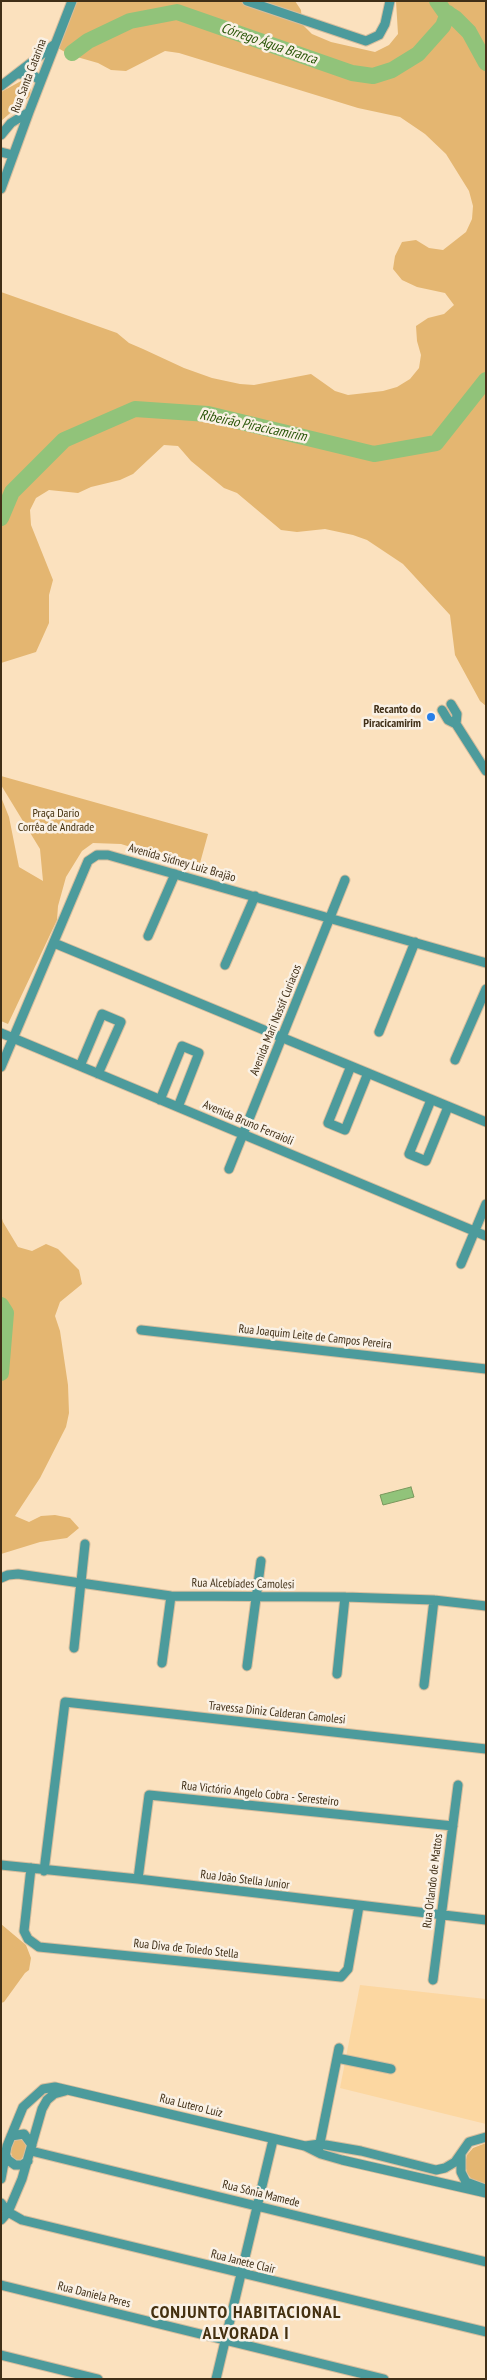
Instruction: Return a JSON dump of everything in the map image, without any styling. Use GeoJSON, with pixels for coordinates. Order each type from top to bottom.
{"type":"FeatureCollection","features":[{"type":"Feature","properties":{"kind":"street","name":"Rua Santa Catarina"},"geometry":{"type":"LineString","coordinates":[[1,189],[72,1]]}},
{"type":"Feature","properties":{"kind":"street"},"geometry":{"type":"LineString","coordinates":[[247,1],[366,41],[379,35],[385,24],[390,1]]}},
{"type":"Feature","properties":{"kind":"street"},"geometry":{"type":"LineString","coordinates":[[1,86],[55,44]]}},
{"type":"Feature","properties":{"kind":"street"},"geometry":{"type":"LineString","coordinates":[[17,74],[30,73],[41,81]]}},
{"type":"Feature","properties":{"kind":"street"},"geometry":{"type":"LineString","coordinates":[[1,135],[11,123],[29,112]]}},
{"type":"Feature","properties":{"kind":"street"},"geometry":{"type":"LineString","coordinates":[[2,151],[13,156]]}},
{"type":"Feature","properties":{"kind":"street"},"geometry":{"type":"LineString","coordinates":[[451,704],[457,714],[456,724]]}},
{"type":"Feature","properties":{"kind":"street"},"geometry":{"type":"LineString","coordinates":[[442,710],[448,720],[456,724],[486,770]]}},
{"type":"Feature","properties":{"kind":"street","name":"Avenida Sidney Luiz Brajão"},"geometry":{"type":"LineString","coordinates":[[1,1067],[88,861],[97,855],[108,855],[486,963]]}},
{"type":"Feature","properties":{"kind":"street"},"geometry":{"type":"LineString","coordinates":[[148,936],[175,874]]}},
{"type":"Feature","properties":{"kind":"street","name":"Avenida Mari Nassif Curiacos"},"geometry":{"type":"LineString","coordinates":[[229,1169],[345,880]]}},
{"type":"Feature","properties":{"kind":"street"},"geometry":{"type":"LineString","coordinates":[[225,965],[255,896]]}},
{"type":"Feature","properties":{"kind":"street"},"geometry":{"type":"LineString","coordinates":[[379,1032],[416,942]]}},
{"type":"Feature","properties":{"kind":"street"},"geometry":{"type":"LineString","coordinates":[[54,943],[486,1122]]}},
{"type":"Feature","properties":{"kind":"street"},"geometry":{"type":"LineString","coordinates":[[455,1060],[486,989]]}},
{"type":"Feature","properties":{"kind":"street"},"geometry":{"type":"LineString","coordinates":[[80,1066],[102,1014],[120,1022],[98,1074]]}},
{"type":"Feature","properties":{"kind":"street","name":"Avenida Bruno Ferraioli"},"geometry":{"type":"LineString","coordinates":[[1,1033],[486,1236]]}},
{"type":"Feature","properties":{"kind":"street"},"geometry":{"type":"LineString","coordinates":[[160,1100],[182,1046],[200,1053],[178,1107]]}},
{"type":"Feature","properties":{"kind":"street"},"geometry":{"type":"LineString","coordinates":[[351,1066],[328,1123],[345,1130],[368,1074]]}},
{"type":"Feature","properties":{"kind":"street"},"geometry":{"type":"LineString","coordinates":[[431,1100],[409,1154],[426,1161],[448,1107]]}},
{"type":"Feature","properties":{"kind":"street"},"geometry":{"type":"LineString","coordinates":[[461,1264],[486,1204]]}},
{"type":"Feature","properties":{"kind":"street","name":"Rua Joaquim Leite de Campos Pereira"},"geometry":{"type":"LineString","coordinates":[[141,1330],[486,1369]]}},
{"type":"Feature","properties":{"kind":"street"},"geometry":{"type":"LineString","coordinates":[[74,1648],[85,1544]]}},
{"type":"Feature","properties":{"kind":"street"},"geometry":{"type":"LineString","coordinates":[[247,1666],[258,1598],[261,1561]]}},
{"type":"Feature","properties":{"kind":"street","name":"Rua Alcebíades Camolesi"},"geometry":{"type":"LineString","coordinates":[[1,1578],[8,1574],[18,1574],[171,1596],[345,1597],[434,1600],[486,1606]]}},
{"type":"Feature","properties":{"kind":"street"},"geometry":{"type":"LineString","coordinates":[[162,1664],[171,1596]]}},
{"type":"Feature","properties":{"kind":"street"},"geometry":{"type":"LineString","coordinates":[[337,1674],[345,1597]]}},
{"type":"Feature","properties":{"kind":"street"},"geometry":{"type":"LineString","coordinates":[[424,1685],[434,1600]]}},
{"type":"Feature","properties":{"kind":"street","name":"Travessa Diniz Calderan Camolesi"},"geometry":{"type":"LineString","coordinates":[[44,1871],[65,1702],[486,1749]]}},
{"type":"Feature","properties":{"kind":"street","name":"Rua Orlando de Mattos"},"geometry":{"type":"LineString","coordinates":[[433,1980],[458,1785]]}},
{"type":"Feature","properties":{"kind":"street","name":"Rua Victório Angelo Cobra - Seresteiro"},"geometry":{"type":"LineString","coordinates":[[138,1879],[149,1795],[452,1826]]}},
{"type":"Feature","properties":{"kind":"street","name":"Rua João Stella Junior"},"geometry":{"type":"LineString","coordinates":[[1,1866],[138,1879],[486,1920]]}},
{"type":"Feature","properties":{"kind":"street","name":"Rua Diva de Toledo Stella"},"geometry":{"type":"LineString","coordinates":[[31,1868],[24,1931],[28,1939],[39,1947],[341,1977],[348,1970],[359,1906]]}},
{"type":"Feature","properties":{"kind":"street"},"geometry":{"type":"LineString","coordinates":[[319,2149],[339,2048]]}},
{"type":"Feature","properties":{"kind":"street"},"geometry":{"type":"LineString","coordinates":[[337,2058],[391,2069]]}},
{"type":"Feature","properties":{"kind":"street","name":"Rua Lutero Luiz"},"geometry":{"type":"LineString","coordinates":[[11,2136],[23,2107],[34,2095],[43,2089],[55,2087],[273,2140],[319,2149],[486,2191]]}},
{"type":"Feature","properties":{"kind":"street"},"geometry":{"type":"LineString","coordinates":[[1,2220],[8,2212],[28,2161],[42,2109],[47,2100],[54,2094],[70,2090]]}},
{"type":"Feature","properties":{"kind":"street"},"geometry":{"type":"LineString","coordinates":[[1,2179],[5,2148],[11,2136],[24,2134],[31,2148]]}},
{"type":"Feature","properties":{"kind":"street","name":"Rua Lutero Luiz"},"geometry":{"type":"LineString","coordinates":[[319,2149],[361,2151],[436,2170],[445,2168],[455,2162],[469,2142],[486,2137]]}},
{"type":"Feature","properties":{"kind":"street"},"geometry":{"type":"LineString","coordinates":[[216,2379],[273,2140]]}},
{"type":"Feature","properties":{"kind":"street"},"geometry":{"type":"LineString","coordinates":[[5,2148],[8,2160],[15,2165],[22,2165],[28,2161]]}},
{"type":"Feature","properties":{"kind":"street","name":"Rua Sônia Mamede"},"geometry":{"type":"LineString","coordinates":[[31,2148],[486,2262]]}},
{"type":"Feature","properties":{"kind":"street"},"geometry":{"type":"LineString","coordinates":[[462,2151],[461,2172],[466,2182],[486,2191]]}},
{"type":"Feature","properties":{"kind":"street","name":"Rua Janete Clair"},"geometry":{"type":"LineString","coordinates":[[1,2203],[8,2212],[22,2220],[486,2332]]}},
{"type":"Feature","properties":{"kind":"street","name":"Rua Daniela Peres"},"geometry":{"type":"LineString","coordinates":[[1,2284],[384,2379]]}},
{"type":"Feature","properties":{"kind":"street"},"geometry":{"type":"LineString","coordinates":[[1,2355],[98,2379]]}},
{"type":"Feature","properties":{"kind":"shaded area"},"geometry":{"type":"Polygon","coordinates":[[[411,1487],[414,1497],[383,1505],[380,1495],[411,1487]]]}},
{"type":"Feature","properties":{"kind":"shaded area"},"geometry":{"type":"Polygon","coordinates":[[[360,1985],[486,1999],[486,2124],[340,2088],[360,1985]]]}},
{"type":"Feature","properties":{"kind":"green space"},"geometry":{"type":"Polygon","coordinates":[[[71,1],[239,1],[254,6],[270,1],[295,1],[301,10],[302,24],[312,34],[331,42],[375,52],[389,45],[398,34],[396,1],[486,1],[486,706],[480,701],[455,655],[450,615],[403,564],[367,540],[353,535],[325,529],[297,532],[281,530],[237,493],[224,488],[191,461],[178,446],[164,445],[133,474],[120,480],[91,487],[78,493],[49,490],[36,498],[30,510],[31,525],[53,580],[49,595],[49,623],[36,652],[1,663],[1,292],[117,333],[129,343],[184,368],[212,378],[254,385],[311,374],[335,391],[348,395],[383,391],[397,387],[410,379],[419,368],[421,355],[417,341],[416,326],[428,318],[444,314],[454,305],[445,293],[417,287],[402,280],[393,269],[395,256],[402,242],[416,240],[429,248],[443,250],[466,232],[472,219],[473,206],[469,191],[446,154],[425,134],[400,117],[358,108],[179,53],[165,51],[126,71],[111,70],[98,63],[70,55],[58,48],[60,34],[71,1]]]}},
{"type":"Feature","properties":{"kind":"green space"},"geometry":{"type":"Polygon","coordinates":[[[23,80],[31,85],[30,96],[1,121],[1,92],[23,80]]]}},
{"type":"Feature","properties":{"kind":"green space","name":"Praça Dario Corrêa de Andrade"},"geometry":{"type":"Polygon","coordinates":[[[1,776],[208,834],[200,863],[164,853],[150,853],[121,844],[93,843],[82,851],[66,877],[58,906],[57,920],[8,1024],[1,1021],[1,797],[9,817],[19,867],[43,881],[40,849],[1,785],[1,776]]]}},
{"type":"Feature","properties":{"kind":"green space"},"geometry":{"type":"Polygon","coordinates":[[[1,1215],[3,1222],[18,1247],[32,1251],[46,1244],[58,1249],[79,1270],[82,1284],[60,1302],[55,1316],[60,1331],[68,1385],[69,1413],[66,1427],[40,1478],[15,1516],[29,1522],[41,1516],[55,1515],[70,1518],[79,1528],[67,1538],[40,1542],[1,1554],[1,1215]]]}},
{"type":"Feature","properties":{"kind":"green space"},"geometry":{"type":"Polygon","coordinates":[[[1,1924],[26,1945],[31,1958],[29,1970],[4,2002],[1,2003],[1,1924]]]}},
{"type":"Feature","properties":{"kind":"green space"},"geometry":{"type":"Polygon","coordinates":[[[22,2139],[26,2145],[25,2154],[20,2161],[14,2161],[10,2150],[14,2141],[22,2139]]]}},
{"type":"Feature","properties":{"kind":"green space"},"geometry":{"type":"Polygon","coordinates":[[[486,2143],[486,2184],[479,2184],[472,2180],[467,2173],[465,2164],[467,2155],[473,2148],[486,2143]]]}},
{"type":"Feature","properties":{"kind":"waterway","name":"Ribeirão Piracicamirim"},"geometry":{"type":"LineString","coordinates":[[437,1],[444,11],[455,18],[469,32],[486,63]]}},
{"type":"Feature","properties":{"kind":"waterway","name":"Córrego Água Branca"},"geometry":{"type":"LineString","coordinates":[[72,53],[88,41],[130,21],[177,12],[352,73],[373,76],[392,70],[418,54],[443,26],[448,13]]}},
{"type":"Feature","properties":{"kind":"waterway","name":"Ribeirão Piracicamirim"},"geometry":{"type":"LineString","coordinates":[[1,518],[12,492],[64,440],[135,409],[208,414],[374,454],[436,443],[486,380]]}},
{"type":"Feature","properties":{"kind":"waterway","name":"Ribeirão Piracicamirim"},"geometry":{"type":"LineString","coordinates":[[1,1305],[6,1313],[1,1373]]}},
{"type":"Feature","properties":{"kind":"place","name":"Recanto do Piracicamirim"},"geometry":{"type":"Point","coordinates":[431,717]}},
{"type":"Feature","properties":{"kind":"district","name":"CONJUNTO HABITACIONAL ALVORADA I"},"geometry":{"type":"Point","coordinates":[246,2323]}}]}
